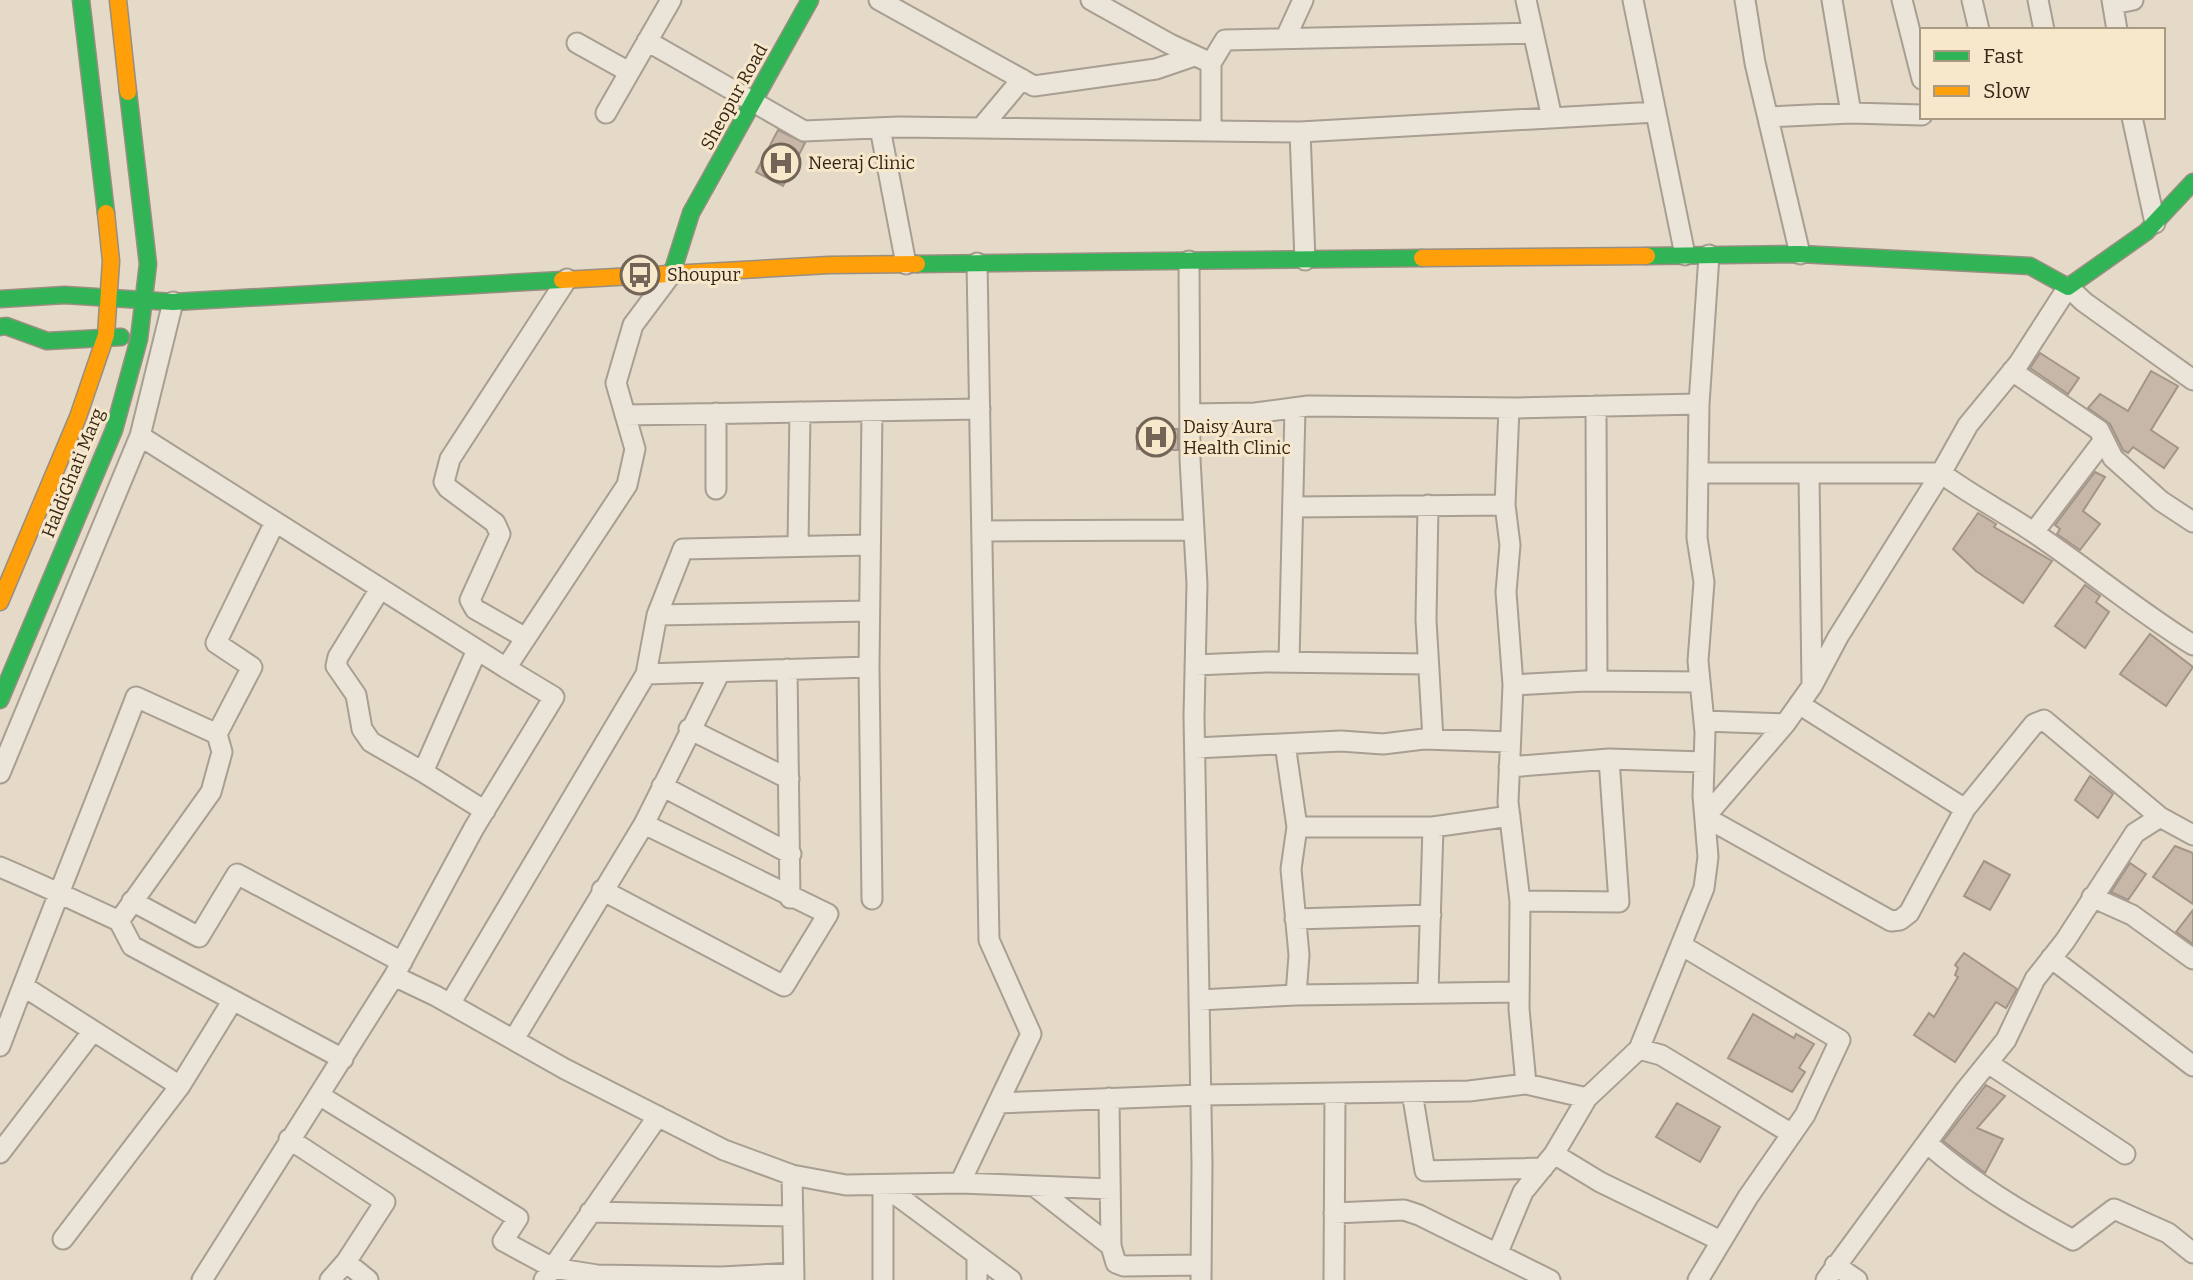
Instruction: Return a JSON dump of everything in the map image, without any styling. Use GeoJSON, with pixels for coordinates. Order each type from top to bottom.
{"type":"FeatureCollection","features":[{"type":"Feature","properties":{"kind":"street","name":"HaldiGhati Marg"},"geometry":{"type":"LineString","coordinates":[[0,602],[78,417],[106,335],[111,261],[80,0]]}},
{"type":"Feature","properties":{"kind":"street","name":"HaldiGhati Marg"},"geometry":{"type":"LineString","coordinates":[[0,700],[114,430],[139,338],[148,264],[118,0]]}},
{"type":"Feature","properties":{"kind":"street"},"geometry":{"type":"LineString","coordinates":[[606,113],[671,0]]}},
{"type":"Feature","properties":{"kind":"street","name":"Sheopur Road"},"geometry":{"type":"LineString","coordinates":[[672,273],[691,213],[810,0]]}},
{"type":"Feature","properties":{"kind":"street"},"geometry":{"type":"LineString","coordinates":[[879,0],[1034,86],[1203,60],[1225,40],[1532,33]]}},
{"type":"Feature","properties":{"kind":"street"},"geometry":{"type":"LineString","coordinates":[[1091,0],[1203,60]]}},
{"type":"Feature","properties":{"kind":"street"},"geometry":{"type":"LineString","coordinates":[[1286,37],[1303,0]]}},
{"type":"Feature","properties":{"kind":"street"},"geometry":{"type":"LineString","coordinates":[[1526,0],[1552,118]]}},
{"type":"Feature","properties":{"kind":"street"},"geometry":{"type":"LineString","coordinates":[[1633,0],[1685,256]]}},
{"type":"Feature","properties":{"kind":"street"},"geometry":{"type":"LineString","coordinates":[[1745,0],[1755,63],[1800,254]]}},
{"type":"Feature","properties":{"kind":"street"},"geometry":{"type":"LineString","coordinates":[[1832,0],[1851,113]]}},
{"type":"Feature","properties":{"kind":"street"},"geometry":{"type":"LineString","coordinates":[[1902,0],[1920,71]]}},
{"type":"Feature","properties":{"kind":"street"},"geometry":{"type":"LineString","coordinates":[[1972,0],[1979,28]]}},
{"type":"Feature","properties":{"kind":"street"},"geometry":{"type":"LineString","coordinates":[[2038,0],[2044,28]]}},
{"type":"Feature","properties":{"kind":"street"},"geometry":{"type":"LineString","coordinates":[[2117,28],[2112,2],[2133,0]]}},
{"type":"Feature","properties":{"kind":"street"},"geometry":{"type":"LineString","coordinates":[[647,41],[804,131],[981,128],[1300,132],[1656,112]]}},
{"type":"Feature","properties":{"kind":"street"},"geometry":{"type":"LineString","coordinates":[[577,43],[629,72]]}},
{"type":"Feature","properties":{"kind":"street"},"geometry":{"type":"LineString","coordinates":[[1203,60],[1211,131]]}},
{"type":"Feature","properties":{"kind":"street"},"geometry":{"type":"LineString","coordinates":[[981,128],[1022,79]]}},
{"type":"Feature","properties":{"kind":"street"},"geometry":{"type":"LineString","coordinates":[[1769,117],[1851,113],[1920,115]]}},
{"type":"Feature","properties":{"kind":"street"},"geometry":{"type":"LineString","coordinates":[[2132,119],[2155,223]]}},
{"type":"Feature","properties":{"kind":"street"},"geometry":{"type":"LineString","coordinates":[[880,128],[906,264]]}},
{"type":"Feature","properties":{"kind":"street"},"geometry":{"type":"LineString","coordinates":[[1300,132],[1305,260]]}},
{"type":"Feature","properties":{"kind":"street"},"geometry":{"type":"LineString","coordinates":[[1705,817],[1799,705],[1968,425],[2012,371],[2068,287],[2155,223],[2193,182]]}},
{"type":"Feature","properties":{"kind":"street"},"geometry":{"type":"LineString","coordinates":[[0,299],[21,295],[77,294],[144,302],[173,302],[672,273],[906,264],[1800,254],[2030,267],[2045,272],[2068,287],[2084,302],[2190,372]]}},
{"type":"Feature","properties":{"kind":"street"},"geometry":{"type":"LineString","coordinates":[[1498,1252],[1522,1192],[1549,1161],[1587,1098],[1639,1049],[1704,888],[1708,857],[1698,661],[1704,582],[1697,538],[1699,404],[1709,255]]}},
{"type":"Feature","properties":{"kind":"street"},"geometry":{"type":"LineString","coordinates":[[1109,1098],[1111,1246],[1116,1263],[1124,1266],[1201,1272],[1195,748],[1197,584],[1190,414],[1189,261]]}},
{"type":"Feature","properties":{"kind":"street"},"geometry":{"type":"LineString","coordinates":[[960,1182],[1031,1034],[989,940],[977,263]]}},
{"type":"Feature","properties":{"kind":"street"},"geometry":{"type":"LineString","coordinates":[[506,668],[524,637],[628,485],[635,450],[617,383],[633,325],[672,273]]}},
{"type":"Feature","properties":{"kind":"street"},"geometry":{"type":"LineString","coordinates":[[524,637],[475,609],[470,600],[500,534],[495,523],[444,482],[450,459],[567,279]]}},
{"type":"Feature","properties":{"kind":"street"},"geometry":{"type":"LineString","coordinates":[[0,773],[140,436],[173,302]]}},
{"type":"Feature","properties":{"kind":"street"},"geometry":{"type":"LineString","coordinates":[[3,327],[47,341],[71,341],[106,335],[139,338]]}},
{"type":"Feature","properties":{"kind":"street"},"geometry":{"type":"LineString","coordinates":[[2012,371],[2099,429],[2113,458],[2161,501],[2193,522]]}},
{"type":"Feature","properties":{"kind":"street"},"geometry":{"type":"LineString","coordinates":[[1190,414],[1255,413],[1295,408],[1509,408],[1699,404]]}},
{"type":"Feature","properties":{"kind":"street"},"geometry":{"type":"LineString","coordinates":[[1596,406],[1597,681]]}},
{"type":"Feature","properties":{"kind":"street"},"geometry":{"type":"LineString","coordinates":[[1289,662],[1295,408]]}},
{"type":"Feature","properties":{"kind":"street"},"geometry":{"type":"LineString","coordinates":[[1509,408],[1505,505],[1510,545],[1506,593],[1513,685],[1509,767],[1510,816],[1520,901],[1519,992],[1526,1084]]}},
{"type":"Feature","properties":{"kind":"street"},"geometry":{"type":"LineString","coordinates":[[625,415],[980,409]]}},
{"type":"Feature","properties":{"kind":"street"},"geometry":{"type":"LineString","coordinates":[[872,411],[869,611],[872,900]]}},
{"type":"Feature","properties":{"kind":"street"},"geometry":{"type":"LineString","coordinates":[[799,545],[800,412]]}},
{"type":"Feature","properties":{"kind":"street"},"geometry":{"type":"LineString","coordinates":[[716,413],[716,489]]}},
{"type":"Feature","properties":{"kind":"street"},"geometry":{"type":"LineString","coordinates":[[140,436],[554,696],[485,811],[398,970],[202,1280]]}},
{"type":"Feature","properties":{"kind":"street"},"geometry":{"type":"LineString","coordinates":[[2034,533],[2104,440]]}},
{"type":"Feature","properties":{"kind":"street"},"geometry":{"type":"LineString","coordinates":[[1699,473],[1809,475],[1941,472],[1977,500],[2034,533],[2101,578],[2144,614],[2193,645]]}},
{"type":"Feature","properties":{"kind":"street"},"geometry":{"type":"LineString","coordinates":[[1809,475],[1812,685]]}},
{"type":"Feature","properties":{"kind":"street"},"geometry":{"type":"LineString","coordinates":[[1428,505],[1424,562],[1427,664],[1433,739]]}},
{"type":"Feature","properties":{"kind":"street"},"geometry":{"type":"LineString","coordinates":[[1294,507],[1505,505]]}},
{"type":"Feature","properties":{"kind":"street"},"geometry":{"type":"LineString","coordinates":[[119,920],[144,889],[211,792],[222,752],[217,734],[252,667],[216,643],[275,522]]}},
{"type":"Feature","properties":{"kind":"street"},"geometry":{"type":"LineString","coordinates":[[982,531],[1194,530]]}},
{"type":"Feature","properties":{"kind":"street"},"geometry":{"type":"LineString","coordinates":[[450,1004],[646,674],[657,615],[683,549],[870,545]]}},
{"type":"Feature","properties":{"kind":"street"},"geometry":{"type":"LineString","coordinates":[[380,589],[338,657],[336,666],[356,695],[362,729],[371,741],[485,811]]}},
{"type":"Feature","properties":{"kind":"street"},"geometry":{"type":"LineString","coordinates":[[657,615],[869,611]]}},
{"type":"Feature","properties":{"kind":"street"},"geometry":{"type":"LineString","coordinates":[[423,772],[477,650]]}},
{"type":"Feature","properties":{"kind":"street"},"geometry":{"type":"LineString","coordinates":[[1195,665],[1289,662],[1427,664]]}},
{"type":"Feature","properties":{"kind":"street"},"geometry":{"type":"LineString","coordinates":[[646,674],[869,667]]}},
{"type":"Feature","properties":{"kind":"street"},"geometry":{"type":"LineString","coordinates":[[787,669],[790,898]]}},
{"type":"Feature","properties":{"kind":"street"},"geometry":{"type":"LineString","coordinates":[[514,1039],[644,824],[689,729],[720,672]]}},
{"type":"Feature","properties":{"kind":"street"},"geometry":{"type":"LineString","coordinates":[[1513,685],[1597,681],[1700,682]]}},
{"type":"Feature","properties":{"kind":"street"},"geometry":{"type":"LineString","coordinates":[[0,1046],[136,697],[217,734]]}},
{"type":"Feature","properties":{"kind":"street"},"geometry":{"type":"LineString","coordinates":[[1799,705],[1965,809]]}},
{"type":"Feature","properties":{"kind":"street"},"geometry":{"type":"LineString","coordinates":[[1705,817],[1891,921],[1900,920],[1909,913],[1965,809],[2034,724],[2044,720],[2160,817],[2193,835]]}},
{"type":"Feature","properties":{"kind":"street"},"geometry":{"type":"LineString","coordinates":[[1703,721],[1784,724]]}},
{"type":"Feature","properties":{"kind":"street"},"geometry":{"type":"LineString","coordinates":[[689,729],[789,779]]}},
{"type":"Feature","properties":{"kind":"street"},"geometry":{"type":"LineString","coordinates":[[1195,748],[1341,741],[1383,744],[1433,739],[1510,742]]}},
{"type":"Feature","properties":{"kind":"street"},"geometry":{"type":"LineString","coordinates":[[1285,744],[1297,827],[1291,869],[1299,955],[1296,995]]}},
{"type":"Feature","properties":{"kind":"street"},"geometry":{"type":"LineString","coordinates":[[1509,767],[1609,760],[1704,762]]}},
{"type":"Feature","properties":{"kind":"street"},"geometry":{"type":"LineString","coordinates":[[1520,901],[1619,902],[1609,760]]}},
{"type":"Feature","properties":{"kind":"street"},"geometry":{"type":"LineString","coordinates":[[662,786],[791,854]]}},
{"type":"Feature","properties":{"kind":"street"},"geometry":{"type":"LineString","coordinates":[[1297,827],[1433,827],[1510,816]]}},
{"type":"Feature","properties":{"kind":"street"},"geometry":{"type":"LineString","coordinates":[[1857,1280],[1830,1273],[2006,1040],[2035,979],[2134,834],[2160,817]]}},
{"type":"Feature","properties":{"kind":"street"},"geometry":{"type":"LineString","coordinates":[[602,890],[784,986],[828,914],[790,898],[644,824]]}},
{"type":"Feature","properties":{"kind":"street"},"geometry":{"type":"LineString","coordinates":[[1428,992],[1433,827]]}},
{"type":"Feature","properties":{"kind":"street"},"geometry":{"type":"LineString","coordinates":[[0,867],[119,920],[132,946],[342,1059]]}},
{"type":"Feature","properties":{"kind":"street"},"geometry":{"type":"LineString","coordinates":[[132,901],[199,937],[237,874],[450,1004],[565,1069],[724,1150],[792,1175],[846,1185],[960,1182],[1110,1189]]}},
{"type":"Feature","properties":{"kind":"street"},"geometry":{"type":"LineString","coordinates":[[2092,897],[2132,915],[2193,959]]}},
{"type":"Feature","properties":{"kind":"street"},"geometry":{"type":"LineString","coordinates":[[1294,919],[1432,915]]}},
{"type":"Feature","properties":{"kind":"street"},"geometry":{"type":"LineString","coordinates":[[1681,944],[1840,1040],[1805,1115],[1698,1280]]}},
{"type":"Feature","properties":{"kind":"street"},"geometry":{"type":"LineString","coordinates":[[2051,958],[2193,1066]]}},
{"type":"Feature","properties":{"kind":"street"},"geometry":{"type":"LineString","coordinates":[[23,986],[180,1086]]}},
{"type":"Feature","properties":{"kind":"street"},"geometry":{"type":"LineString","coordinates":[[1199,1000],[1296,995],[1388,996],[1428,992],[1519,992]]}},
{"type":"Feature","properties":{"kind":"street"},"geometry":{"type":"LineString","coordinates":[[63,1239],[180,1086],[233,1000]]}},
{"type":"Feature","properties":{"kind":"street"},"geometry":{"type":"LineString","coordinates":[[0,1153],[93,1031]]}},
{"type":"Feature","properties":{"kind":"street"},"geometry":{"type":"LineString","coordinates":[[1639,1049],[1661,1055],[1792,1134]]}},
{"type":"Feature","properties":{"kind":"street"},"geometry":{"type":"LineString","coordinates":[[1988,1063],[2125,1154]]}},
{"type":"Feature","properties":{"kind":"street"},"geometry":{"type":"LineString","coordinates":[[998,1103],[1201,1095],[1469,1091],[1526,1084],[1587,1098]]}},
{"type":"Feature","properties":{"kind":"street"},"geometry":{"type":"LineString","coordinates":[[1412,1092],[1425,1171],[1549,1161],[1600,1182],[1721,1241]]}},
{"type":"Feature","properties":{"kind":"street"},"geometry":{"type":"LineString","coordinates":[[1334,1280],[1335,1094]]}},
{"type":"Feature","properties":{"kind":"street"},"geometry":{"type":"LineString","coordinates":[[320,1095],[518,1218],[503,1241],[548,1274],[597,1278],[794,1277],[792,1175]]}},
{"type":"Feature","properties":{"kind":"street"},"geometry":{"type":"LineString","coordinates":[[548,1274],[658,1116]]}},
{"type":"Feature","properties":{"kind":"street"},"geometry":{"type":"LineString","coordinates":[[289,1139],[385,1202],[346,1262],[330,1280]]}},
{"type":"Feature","properties":{"kind":"street"},"geometry":{"type":"LineString","coordinates":[[1928,1144],[1962,1174],[2005,1203],[2073,1240],[2114,1209],[2168,1233],[2193,1254]]}},
{"type":"Feature","properties":{"kind":"street"},"geometry":{"type":"LineString","coordinates":[[883,1185],[1011,1280]]}},
{"type":"Feature","properties":{"kind":"street"},"geometry":{"type":"LineString","coordinates":[[883,1185],[883,1280]]}},
{"type":"Feature","properties":{"kind":"street"},"geometry":{"type":"LineString","coordinates":[[1034,1186],[1111,1246]]}},
{"type":"Feature","properties":{"kind":"street"},"geometry":{"type":"LineString","coordinates":[[1334,1213],[1404,1210],[1498,1252],[1550,1280]]}},
{"type":"Feature","properties":{"kind":"street"},"geometry":{"type":"LineString","coordinates":[[590,1212],[793,1216]]}},
{"type":"Feature","properties":{"kind":"street"},"geometry":{"type":"LineString","coordinates":[[977,1255],[978,1280]]}},
{"type":"Feature","properties":{"kind":"street"},"geometry":{"type":"LineString","coordinates":[[346,1262],[368,1280]]}},
{"type":"Feature","properties":{"kind":"building"},"geometry":{"type":"Polygon","coordinates":[[[778,130],[805,143],[783,186],[756,172],[778,130]]]}},
{"type":"Feature","properties":{"kind":"building"},"geometry":{"type":"Polygon","coordinates":[[[2040,353],[2079,378],[2068,394],[2030,368],[2040,353]]]}},
{"type":"Feature","properties":{"kind":"building"},"geometry":{"type":"Polygon","coordinates":[[[2151,371],[2178,386],[2151,430],[2178,448],[2164,468],[2133,447],[2128,453],[2123,450],[2110,424],[2088,408],[2100,394],[2128,411],[2151,371]]]}},
{"type":"Feature","properties":{"kind":"building"},"geometry":{"type":"Polygon","coordinates":[[[1137,428],[1178,429],[1178,450],[1137,449],[1137,428]]]}},
{"type":"Feature","properties":{"kind":"building"},"geometry":{"type":"Polygon","coordinates":[[[2095,472],[2105,477],[2083,511],[2100,524],[2080,550],[2057,534],[2060,529],[2055,525],[2095,472]]]}},
{"type":"Feature","properties":{"kind":"building"},"geometry":{"type":"Polygon","coordinates":[[[1978,513],[1996,524],[1994,527],[2052,561],[2023,603],[1976,571],[1953,549],[1978,513]]]}},
{"type":"Feature","properties":{"kind":"building"},"geometry":{"type":"Polygon","coordinates":[[[2085,585],[2100,596],[2096,602],[2109,612],[2085,648],[2055,626],[2085,585]]]}},
{"type":"Feature","properties":{"kind":"building"},"geometry":{"type":"Polygon","coordinates":[[[2150,634],[2193,667],[2166,706],[2120,674],[2150,634]]]}},
{"type":"Feature","properties":{"kind":"building"},"geometry":{"type":"Polygon","coordinates":[[[2090,776],[2113,794],[2098,818],[2075,800],[2090,776]]]}},
{"type":"Feature","properties":{"kind":"building"},"geometry":{"type":"Polygon","coordinates":[[[2175,846],[2193,853],[2193,904],[2153,877],[2175,846]]]}},
{"type":"Feature","properties":{"kind":"building"},"geometry":{"type":"Polygon","coordinates":[[[1984,861],[2010,875],[1990,910],[1964,896],[1984,861]]]}},
{"type":"Feature","properties":{"kind":"building"},"geometry":{"type":"Polygon","coordinates":[[[2130,863],[2146,874],[2128,900],[2111,892],[2130,863]]]}},
{"type":"Feature","properties":{"kind":"building"},"geometry":{"type":"Polygon","coordinates":[[[2193,910],[2193,944],[2176,932],[2193,910]]]}},
{"type":"Feature","properties":{"kind":"building"},"geometry":{"type":"Polygon","coordinates":[[[1964,953],[2017,989],[2006,1008],[1996,1002],[1955,1062],[1914,1035],[1929,1013],[1934,1017],[1958,977],[1955,975],[1958,968],[1955,965],[1964,953]]]}},
{"type":"Feature","properties":{"kind":"building"},"geometry":{"type":"Polygon","coordinates":[[[1753,1014],[1794,1038],[1796,1034],[1814,1044],[1799,1068],[1805,1072],[1792,1092],[1728,1058],[1753,1014]]]}},
{"type":"Feature","properties":{"kind":"building"},"geometry":{"type":"Polygon","coordinates":[[[1986,1085],[2005,1096],[1977,1128],[2003,1139],[1985,1173],[1943,1141],[1986,1085]]]}},
{"type":"Feature","properties":{"kind":"building"},"geometry":{"type":"Polygon","coordinates":[[[1677,1103],[1720,1127],[1700,1162],[1656,1137],[1677,1103]]]}},
{"type":"Feature","properties":{"kind":"traffic: fast"},"geometry":{"type":"LineString","coordinates":[[81,0],[106,213]]}},
{"type":"Feature","properties":{"kind":"traffic: fast"},"geometry":{"type":"LineString","coordinates":[[672,273],[691,213],[810,0]]}},
{"type":"Feature","properties":{"kind":"traffic: fast"},"geometry":{"type":"LineString","coordinates":[[0,700],[114,430],[139,339],[148,264],[128,92]]}},
{"type":"Feature","properties":{"kind":"traffic: fast"},"geometry":{"type":"LineString","coordinates":[[1647,256],[1800,254],[2030,266],[2068,287],[2146,232],[2193,182]]}},
{"type":"Feature","properties":{"kind":"traffic: fast"},"geometry":{"type":"LineString","coordinates":[[917,264],[1422,258]]}},
{"type":"Feature","properties":{"kind":"traffic: fast"},"geometry":{"type":"LineString","coordinates":[[0,299],[65,295],[173,302],[562,280]]}},
{"type":"Feature","properties":{"kind":"traffic: fast"},"geometry":{"type":"LineString","coordinates":[[0,327],[6,326],[47,341],[121,337]]}},
{"type":"Feature","properties":{"kind":"traffic: slow"},"geometry":{"type":"LineString","coordinates":[[118,0],[128,92]]}},
{"type":"Feature","properties":{"kind":"traffic: slow"},"geometry":{"type":"LineString","coordinates":[[0,602],[78,417],[106,335],[111,261],[106,213]]}},
{"type":"Feature","properties":{"kind":"traffic: slow"},"geometry":{"type":"LineString","coordinates":[[1422,258],[1647,256]]}},
{"type":"Feature","properties":{"kind":"traffic: slow"},"geometry":{"type":"LineString","coordinates":[[562,280],[829,265],[917,264]]}},
{"type":"Feature","properties":{"kind":"place","name":"Neeraj Clinic"},"geometry":{"type":"Point","coordinates":[781,163]}},
{"type":"Feature","properties":{"kind":"place","name":"Shoupur"},"geometry":{"type":"Point","coordinates":[640,275]}},
{"type":"Feature","properties":{"kind":"place","name":"Daisy Aura Health Clinic"},"geometry":{"type":"Point","coordinates":[1156,437]}}]}
